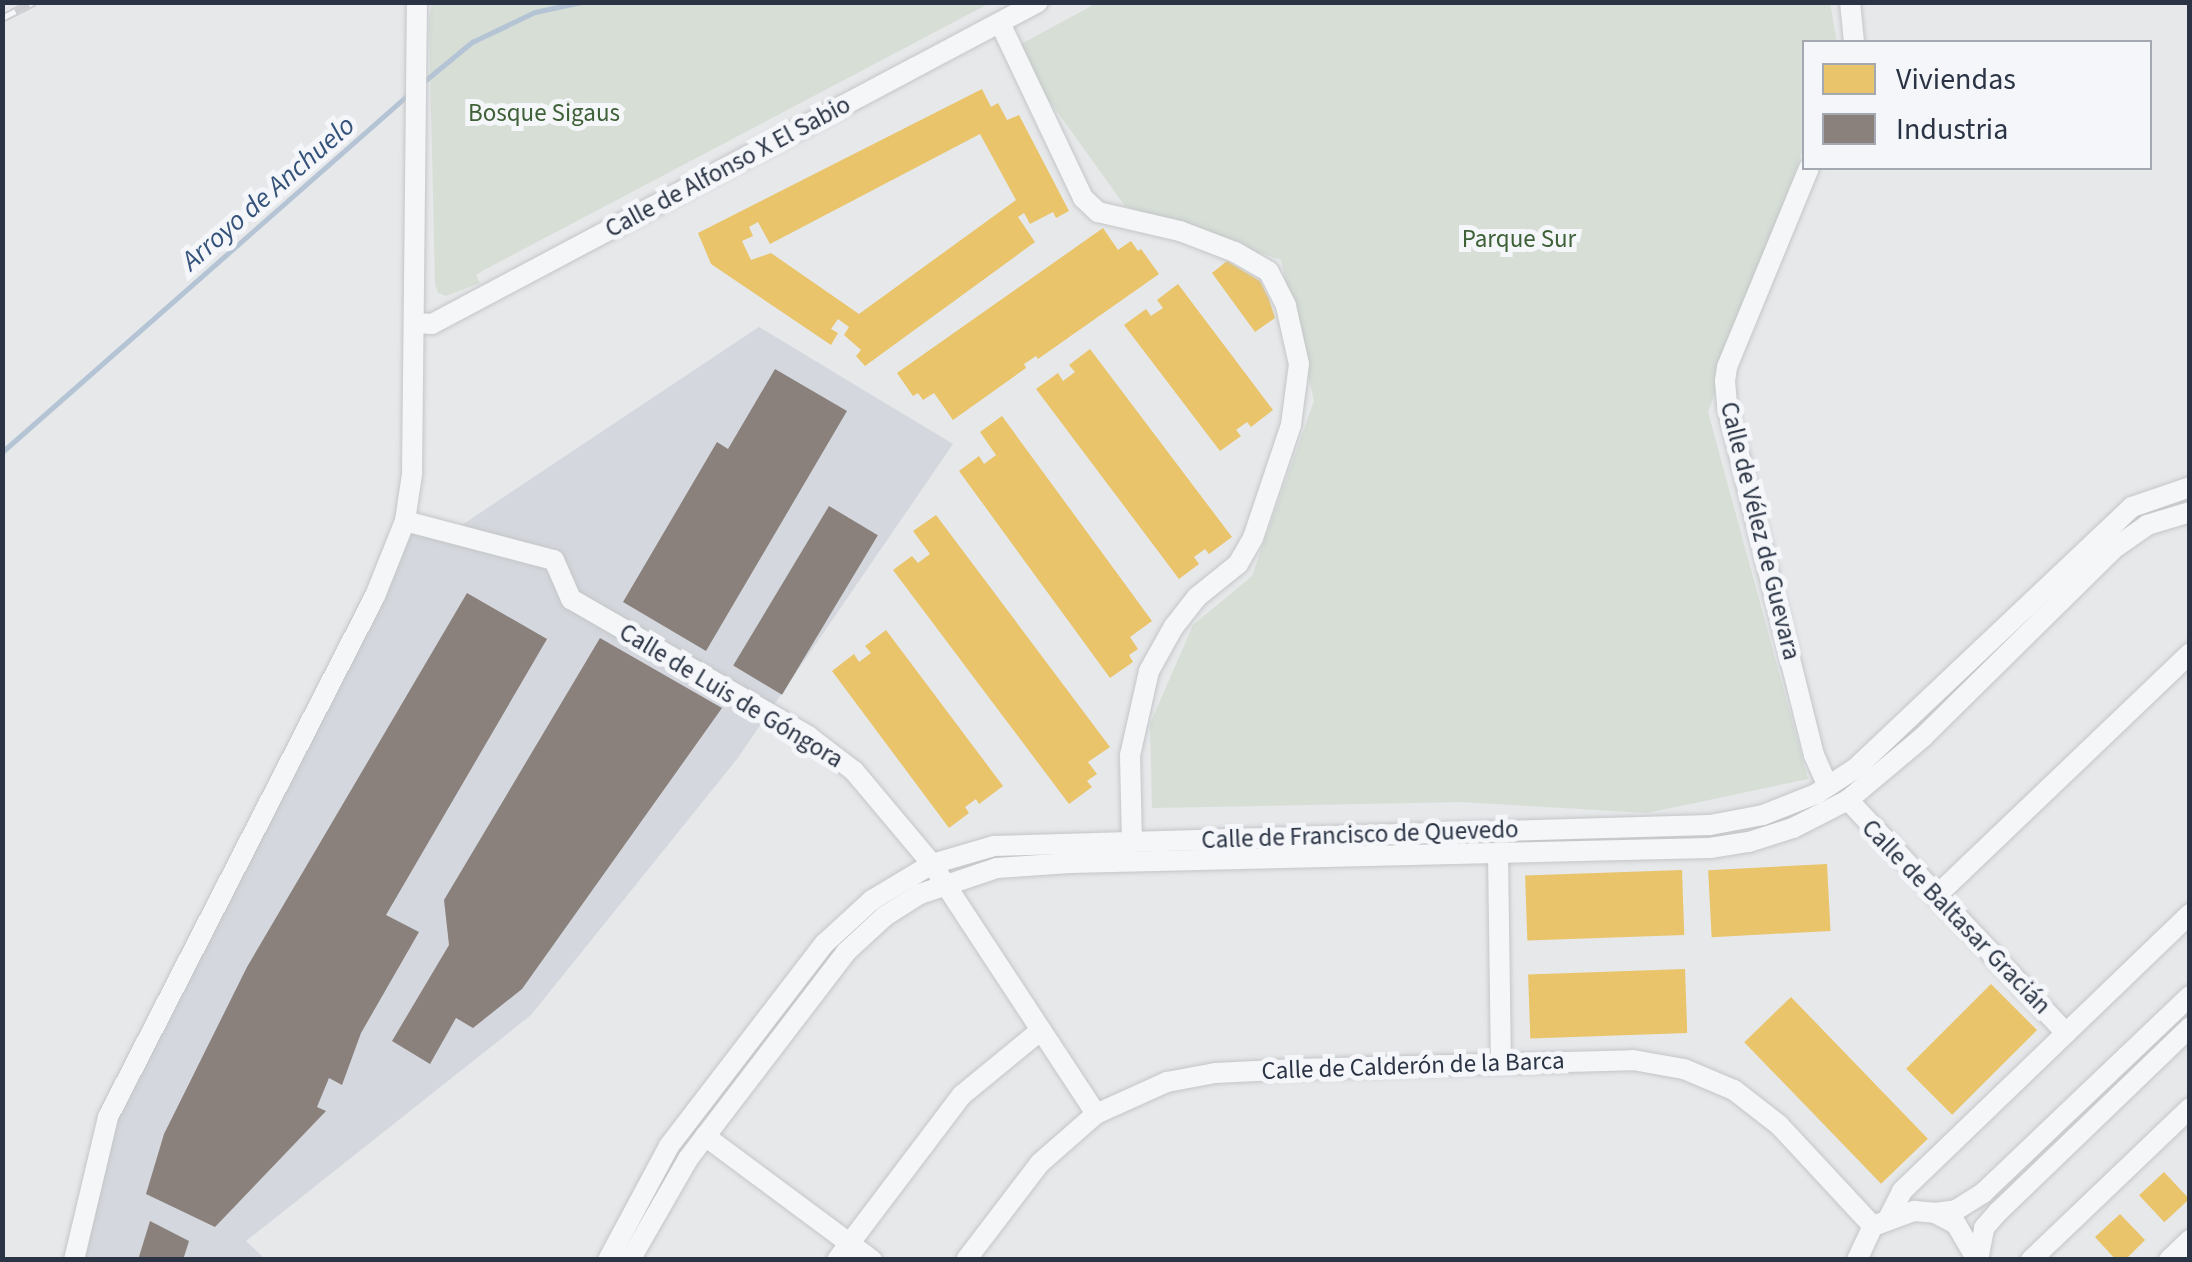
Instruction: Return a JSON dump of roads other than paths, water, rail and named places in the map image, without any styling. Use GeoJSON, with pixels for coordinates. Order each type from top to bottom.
{"type":"FeatureCollection","features":[{"type":"Feature","properties":{"kind":"street"},"geometry":{"type":"LineString","coordinates":[[74,1260],[108,1116],[375,596],[405,521],[412,474],[416,2]]}},
{"type":"Feature","properties":{"kind":"street","name":"Calle de Alfonso X El Sabio"},"geometry":{"type":"LineString","coordinates":[[415,323],[432,324],[1038,2]]}},
{"type":"Feature","properties":{"kind":"street"},"geometry":{"type":"LineString","coordinates":[[1850,2],[1854,40]]}},
{"type":"Feature","properties":{"kind":"street"},"geometry":{"type":"LineString","coordinates":[[1000,23],[1084,198],[1098,212],[1180,230],[1235,252],[1269,272],[1286,306],[1299,364],[1290,426],[1252,538],[1238,564],[1198,598],[1174,626],[1149,671],[1130,755],[1132,842]]}},
{"type":"Feature","properties":{"kind":"street","name":"Calle de Vélez de Guevara"},"geometry":{"type":"LineString","coordinates":[[1807,170],[1727,367],[1725,381],[1727,406],[1810,735],[1828,786]]}},
{"type":"Feature","properties":{"kind":"street","name":"Calle de Francisco de Quevedo"},"geometry":{"type":"LineString","coordinates":[[608,1260],[621,1228],[669,1146],[824,944],[872,900],[932,864],[994,846],[1710,826],[1763,815],[1828,786],[1873,752],[2102,531],[2132,507],[2190,487]]}},
{"type":"Feature","properties":{"kind":"street","name":"Calle de Francisco de Quevedo"},"geometry":{"type":"LineString","coordinates":[[630,1260],[705,1136],[846,952],[885,916],[944,884],[997,868],[1070,863],[1710,848],[1749,842],[1793,828],[1848,800],[1923,737],[2116,548],[2147,525],[2190,512]]}},
{"type":"Feature","properties":{"kind":"street","name":"Calle de Luis de Góngora"},"geometry":{"type":"LineString","coordinates":[[405,521],[554,560],[570,598],[808,736],[854,770],[932,864],[1096,1114]]}},
{"type":"Feature","properties":{"kind":"street"},"geometry":{"type":"LineString","coordinates":[[1936,896],[2190,653]]}},
{"type":"Feature","properties":{"kind":"street","name":"Calle de Baltasar Gracián"},"geometry":{"type":"LineString","coordinates":[[1848,800],[2066,1034]]}},
{"type":"Feature","properties":{"kind":"street"},"geometry":{"type":"LineString","coordinates":[[1498,853],[1501,1063]]}},
{"type":"Feature","properties":{"kind":"street"},"geometry":{"type":"LineString","coordinates":[[1856,1260],[1902,1191],[2190,914]]}},
{"type":"Feature","properties":{"kind":"street"},"geometry":{"type":"LineString","coordinates":[[1881,1221],[1914,1210],[1956,1210],[1983,1194],[2190,996]]}},
{"type":"Feature","properties":{"kind":"street"},"geometry":{"type":"LineString","coordinates":[[1977,1260],[1984,1228],[1998,1212],[2190,1027]]}},
{"type":"Feature","properties":{"kind":"street"},"geometry":{"type":"LineString","coordinates":[[843,1251],[962,1095],[1041,1030]]}},
{"type":"Feature","properties":{"kind":"street","name":"Calle de Calderón de la Barca"},"geometry":{"type":"LineString","coordinates":[[966,1260],[1040,1164],[1096,1114],[1167,1082],[1215,1073],[1633,1060],[1684,1069],[1734,1090],[1779,1125],[1881,1221]]}},
{"type":"Feature","properties":{"kind":"street"},"geometry":{"type":"LineString","coordinates":[[2031,1260],[2190,1108]]}},
{"type":"Feature","properties":{"kind":"street"},"geometry":{"type":"LineString","coordinates":[[705,1136],[843,1251],[872,1260]]}},
{"type":"Feature","properties":{"kind":"street"},"geometry":{"type":"LineString","coordinates":[[1935,1213],[1965,1234],[1977,1260]]}},
{"type":"Feature","properties":{"kind":"street"},"geometry":{"type":"LineString","coordinates":[[2169,1260],[2190,1240]]}},
{"type":"Feature","properties":{"kind":"waterway","name":"Arroyo de Anchuelo"},"geometry":{"type":"LineString","coordinates":[[422,83],[472,42],[535,12],[581,2]]}},
{"type":"Feature","properties":{"kind":"waterway","name":"Arroyo de Anchuelo"},"geometry":{"type":"LineString","coordinates":[[2,452],[409,94]]}},
{"type":"Feature","properties":{"kind":"railway"},"geometry":{"type":"LineString","coordinates":[[2,18],[34,2]]}},
{"type":"Feature","properties":{"kind":"park label","name":"Bosque Sigaus"},"geometry":{"type":"Point","coordinates":[544,113]}},
{"type":"Feature","properties":{"kind":"park label","name":"Parque Sur"},"geometry":{"type":"Point","coordinates":[1519,239]}}]}
